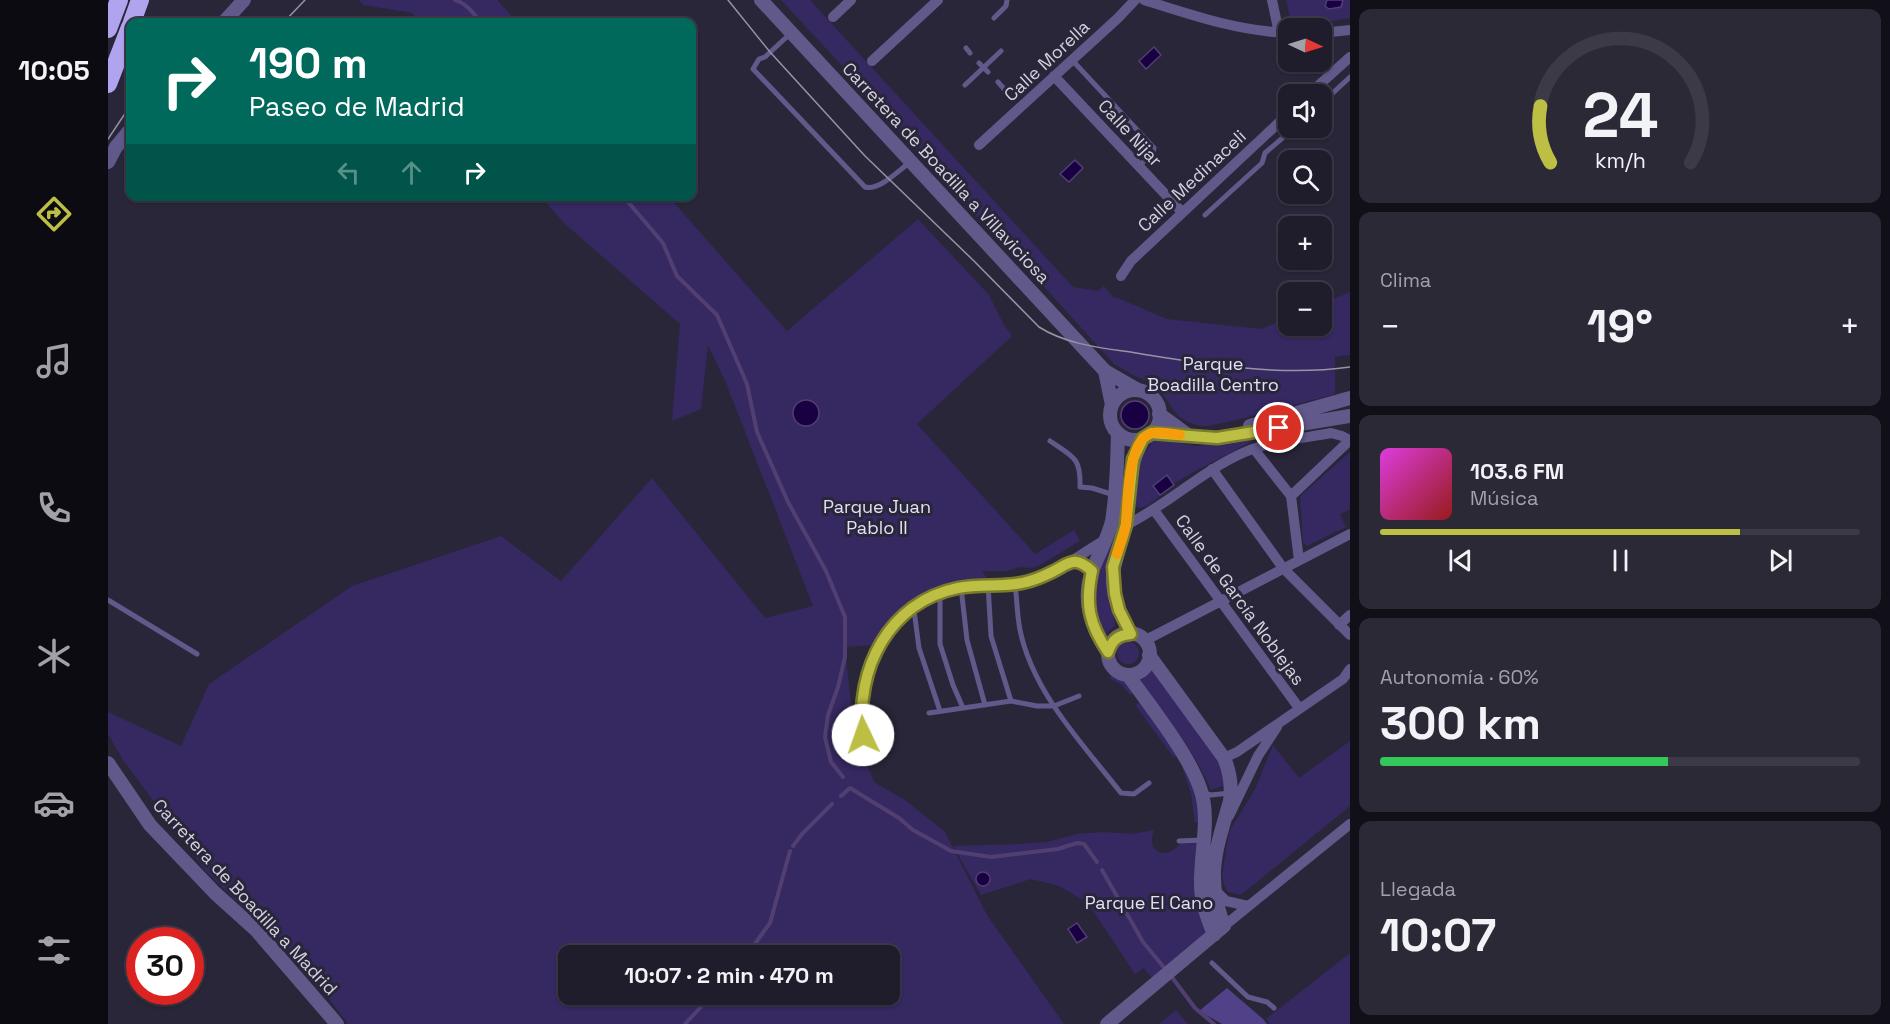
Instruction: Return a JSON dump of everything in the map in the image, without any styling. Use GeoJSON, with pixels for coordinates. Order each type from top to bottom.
{"type":"FeatureCollection","features":[{"type":"Feature","properties":{"kind":"highway"},"geometry":{"type":"LineString","coordinates":[[108,29],[119,0]]}},
{"type":"Feature","properties":{"kind":"highway"},"geometry":{"type":"LineString","coordinates":[[133,18],[140,0]]}},
{"type":"Feature","properties":{"kind":"highway"},"geometry":{"type":"LineString","coordinates":[[108,84],[126,37]]}},
{"type":"Feature","properties":{"kind":"street"},"geometry":{"type":"LineString","coordinates":[[228,18],[244,0]]}},
{"type":"Feature","properties":{"kind":"street","name":"Carretera de Boadilla a Villaviciosa"},"geometry":{"type":"LineString","coordinates":[[761,0],[1104,371],[1138,390]]}},
{"type":"Feature","properties":{"kind":"street"},"geometry":{"type":"LineString","coordinates":[[833,17],[851,0]]}},
{"type":"Feature","properties":{"kind":"street"},"geometry":{"type":"LineString","coordinates":[[872,61],[938,0]]}},
{"type":"Feature","properties":{"kind":"street","name":"Calle Morella"},"geometry":{"type":"LineString","coordinates":[[980,145],[1018,105],[1072,60],[1135,0]]}},
{"type":"Feature","properties":{"kind":"street"},"geometry":{"type":"LineString","coordinates":[[1144,0],[1217,23],[1278,32]]}},
{"type":"Feature","properties":{"kind":"street"},"geometry":{"type":"LineString","coordinates":[[1272,0],[1279,18]]}},
{"type":"Feature","properties":{"kind":"street"},"geometry":{"type":"LineString","coordinates":[[1332,32],[1350,30]]}},
{"type":"Feature","properties":{"kind":"street"},"geometry":{"type":"LineString","coordinates":[[1321,84],[1350,57]]}},
{"type":"Feature","properties":{"kind":"street","name":"Calle Nijar"},"geometry":{"type":"LineString","coordinates":[[1054,76],[1182,212]]}},
{"type":"Feature","properties":{"kind":"street","name":"Calle Medinaceli"},"geometry":{"type":"LineString","coordinates":[[1121,276],[1131,261],[1278,123]]}},
{"type":"Feature","properties":{"kind":"street"},"geometry":{"type":"LineString","coordinates":[[108,162],[126,135]]}},
{"type":"Feature","properties":{"kind":"street","name":"Carretera de Boadilla a Villaviciosa"},"geometry":{"type":"LineString","coordinates":[[1104,371],[1112,405]]}},
{"type":"Feature","properties":{"kind":"street"},"geometry":{"type":"LineString","coordinates":[[1219,930],[1213,864],[1231,792],[1228,768],[1224,758],[1149,655],[1144,640],[1131,634],[1119,610],[1113,582],[1113,567],[1126,525],[1133,459],[1147,436],[1156,428],[1158,408],[1152,397],[1138,390],[1130,390],[1121,394],[1112,405],[1110,419],[1118,433],[1134,440],[1147,436],[1217,438],[1350,416]]}},
{"type":"Feature","properties":{"kind":"street"},"geometry":{"type":"LineString","coordinates":[[1217,438],[1270,419],[1350,398]]}},
{"type":"Feature","properties":{"kind":"street"},"geometry":{"type":"LineString","coordinates":[[1328,404],[1340,406],[1350,404]]}},
{"type":"Feature","properties":{"kind":"street"},"geometry":{"type":"LineString","coordinates":[[1159,414],[1189,436]]}},
{"type":"Feature","properties":{"kind":"street"},"geometry":{"type":"LineString","coordinates":[[1118,433],[1116,496],[1110,529],[1092,571],[1088,597],[1090,617],[1093,628],[1108,652],[1111,666],[1116,671],[1128,675],[1136,674],[1143,670],[1149,655]]}},
{"type":"Feature","properties":{"kind":"street"},"geometry":{"type":"LineString","coordinates":[[1126,525],[1154,510],[1212,469],[1254,449],[1331,434],[1350,440],[1291,496]]}},
{"type":"Feature","properties":{"kind":"street"},"geometry":{"type":"LineString","coordinates":[[1254,449],[1291,496],[1299,561]]}},
{"type":"Feature","properties":{"kind":"street"},"geometry":{"type":"LineString","coordinates":[[1212,469],[1283,568],[1350,635]]}},
{"type":"Feature","properties":{"kind":"street","name":"Calle de García Noblejas"},"geometry":{"type":"LineString","coordinates":[[1154,510],[1299,708]]}},
{"type":"Feature","properties":{"kind":"street"},"geometry":{"type":"LineString","coordinates":[[1144,640],[1350,534]]}},
{"type":"Feature","properties":{"kind":"street"},"geometry":{"type":"LineString","coordinates":[[863,735],[861,697],[871,660],[891,628],[914,608],[940,593],[961,587],[1015,584],[1052,572],[1106,539]]}},
{"type":"Feature","properties":{"kind":"street"},"geometry":{"type":"LineString","coordinates":[[1068,562],[1082,563],[1092,571]]}},
{"type":"Feature","properties":{"kind":"street"},"geometry":{"type":"LineString","coordinates":[[1339,626],[1350,615]]}},
{"type":"Feature","properties":{"kind":"street"},"geometry":{"type":"LineString","coordinates":[[1108,652],[1116,638],[1131,634]]}},
{"type":"Feature","properties":{"kind":"street"},"geometry":{"type":"LineString","coordinates":[[1224,758],[1237,752],[1343,679],[1350,669]]}},
{"type":"Feature","properties":{"kind":"street"},"geometry":{"type":"LineString","coordinates":[[1128,675],[1185,758],[1201,789],[1204,818],[1202,897],[1219,930]]}},
{"type":"Feature","properties":{"kind":"street"},"geometry":{"type":"LineString","coordinates":[[1223,825],[1236,806],[1258,756],[1271,734],[1283,720]]}},
{"type":"Feature","properties":{"kind":"street","name":"Carretera de Boadilla a Madrid"},"geometry":{"type":"LineString","coordinates":[[108,763],[150,825],[215,893],[256,930],[338,1024]]}},
{"type":"Feature","properties":{"kind":"street"},"geometry":{"type":"LineString","coordinates":[[1107,1024],[1350,824]]}},
{"type":"Feature","properties":{"kind":"street"},"geometry":{"type":"LineString","coordinates":[[1214,890],[1226,901],[1248,906]]}},
{"type":"Feature","properties":{"kind":"lane"},"geometry":{"type":"LineString","coordinates":[[994,18],[1006,6],[1007,0]]}},
{"type":"Feature","properties":{"kind":"lane"},"geometry":{"type":"LineString","coordinates":[[792,32],[765,57],[759,59],[753,69],[865,188],[877,187],[910,162]]}},
{"type":"Feature","properties":{"kind":"lane"},"geometry":{"type":"LineString","coordinates":[[965,85],[1001,51]]}},
{"type":"Feature","properties":{"kind":"lane"},"geometry":{"type":"LineString","coordinates":[[1072,60],[1154,148],[1153,153],[1139,166]]}},
{"type":"Feature","properties":{"kind":"lane"},"geometry":{"type":"LineString","coordinates":[[1332,94],[1350,77]]}},
{"type":"Feature","properties":{"kind":"lane"},"geometry":{"type":"LineString","coordinates":[[998,82],[1005,90]]}},
{"type":"Feature","properties":{"kind":"lane"},"geometry":{"type":"LineString","coordinates":[[1205,215],[1262,163],[1265,153],[1282,138]]}},
{"type":"Feature","properties":{"kind":"lane"},"geometry":{"type":"LineString","coordinates":[[1050,441],[1074,457],[1081,468],[1080,487],[1092,488],[1116,496]]}},
{"type":"Feature","properties":{"kind":"lane"},"geometry":{"type":"LineString","coordinates":[[988,584],[991,636],[1011,701]]}},
{"type":"Feature","properties":{"kind":"lane"},"geometry":{"type":"LineString","coordinates":[[1015,584],[1020,631],[1037,678],[1054,706],[1121,793],[1134,794],[1149,783]]}},
{"type":"Feature","properties":{"kind":"lane"},"geometry":{"type":"LineString","coordinates":[[961,587],[967,640],[985,705]]}},
{"type":"Feature","properties":{"kind":"lane"},"geometry":{"type":"LineString","coordinates":[[940,593],[940,644],[963,708]]}},
{"type":"Feature","properties":{"kind":"lane"},"geometry":{"type":"LineString","coordinates":[[108,600],[197,654]]}},
{"type":"Feature","properties":{"kind":"lane"},"geometry":{"type":"LineString","coordinates":[[914,608],[919,648],[940,711]]}},
{"type":"Feature","properties":{"kind":"lane"},"geometry":{"type":"LineString","coordinates":[[929,713],[1011,701],[1037,706],[1054,706],[1079,696]]}},
{"type":"Feature","properties":{"kind":"lane"},"geometry":{"type":"LineString","coordinates":[[1201,789],[1211,795],[1231,792]]}},
{"type":"Feature","properties":{"kind":"lane"},"geometry":{"type":"LineString","coordinates":[[1179,841],[1203,840]]}},
{"type":"Feature","properties":{"kind":"lane"},"geometry":{"type":"LineString","coordinates":[[1212,963],[1248,997],[1258,1002],[1267,1002],[1274,1008]]}},
{"type":"Feature","properties":{"kind":"green space"},"geometry":{"type":"Polygon","coordinates":[[[359,0],[497,0],[513,18],[415,18],[412,13],[363,5],[359,0]]]}},
{"type":"Feature","properties":{"kind":"green space","name":"Parque Boadilla Centro"},"geometry":{"type":"Polygon","coordinates":[[[781,0],[810,0],[1073,287],[1098,291],[1104,286],[1114,298],[1167,319],[1261,329],[1278,322],[1278,336],[1332,336],[1332,300],[1350,292],[1350,355],[1335,357],[1335,394],[1208,426],[1199,426],[1178,416],[1157,386],[1114,364],[1010,249],[995,236],[888,120],[887,114],[781,0]]]}},
{"type":"Feature","properties":{"kind":"green space"},"geometry":{"type":"Polygon","coordinates":[[[1286,0],[1350,0],[1350,18],[1332,21],[1332,18],[1292,18],[1286,0]]]}},
{"type":"Feature","properties":{"kind":"green space","name":"Parque Juan Pablo II"},"geometry":{"type":"Polygon","coordinates":[[[545,201],[673,201],[787,331],[918,219],[989,295],[1012,336],[917,424],[1035,554],[1074,530],[1080,541],[1032,568],[982,571],[987,578],[958,582],[929,593],[912,603],[875,645],[845,647],[854,732],[874,782],[905,800],[945,832],[987,915],[1064,1024],[348,1024],[326,995],[278,943],[204,869],[123,760],[108,734],[108,712],[181,746],[209,684],[352,586],[501,536],[561,581],[652,478],[765,618],[813,606],[726,383],[708,345],[701,409],[672,421],[680,324],[565,224],[545,201]]]}},
{"type":"Feature","properties":{"kind":"green space"},"geometry":{"type":"Polygon","coordinates":[[[1155,440],[1196,446],[1253,440],[1187,476],[1150,504],[1139,508],[1135,506],[1142,455],[1155,440]]]}},
{"type":"Feature","properties":{"kind":"green space"},"geometry":{"type":"Polygon","coordinates":[[[1350,452],[1350,509],[1340,514],[1346,527],[1307,546],[1303,542],[1300,496],[1350,452]]]}},
{"type":"Feature","properties":{"kind":"green space"},"geometry":{"type":"Polygon","coordinates":[[[1113,540],[1107,584],[1115,625],[1105,635],[1097,607],[1095,586],[1113,540]]]}},
{"type":"Feature","properties":{"kind":"green space"},"geometry":{"type":"Polygon","coordinates":[[[1128,642],[1136,645],[1139,653],[1136,661],[1128,664],[1120,661],[1117,653],[1120,645],[1128,642]]]}},
{"type":"Feature","properties":{"kind":"green space"},"geometry":{"type":"Polygon","coordinates":[[[1152,669],[1215,754],[1224,772],[1225,785],[1211,790],[1179,734],[1140,682],[1152,669]]]}},
{"type":"Feature","properties":{"kind":"green space"},"geometry":{"type":"Polygon","coordinates":[[[1113,674],[1122,678],[1135,692],[1130,695],[1122,685],[1109,678],[1113,674]]]}},
{"type":"Feature","properties":{"kind":"green space"},"geometry":{"type":"Polygon","coordinates":[[[1142,701],[1180,754],[1174,758],[1135,705],[1142,701]]]}},
{"type":"Feature","properties":{"kind":"green space"},"geometry":{"type":"Polygon","coordinates":[[[1350,741],[1350,806],[1241,895],[1228,892],[1222,875],[1229,832],[1255,789],[1273,745],[1299,778],[1350,741]]]}},
{"type":"Feature","properties":{"kind":"green space"},"geometry":{"type":"Polygon","coordinates":[[[1187,764],[1201,821],[1195,823],[1191,793],[1182,767],[1187,764]]]}},
{"type":"Feature","properties":{"kind":"green space","name":"Parque El Cano"},"geometry":{"type":"Polygon","coordinates":[[[1154,830],[1153,844],[1159,852],[1170,852],[1181,842],[1201,842],[1211,934],[1154,981],[1144,968],[1135,974],[1088,903],[1059,886],[1031,879],[981,895],[953,846],[1048,842],[1076,834],[1104,832],[1131,834],[1154,830]]]}},
{"type":"Feature","properties":{"kind":"green space"},"geometry":{"type":"Polygon","coordinates":[[[1350,953],[1350,1024],[1270,1024],[1266,1019],[1350,953]]]}},
{"type":"Feature","properties":{"kind":"green space"},"geometry":{"type":"Polygon","coordinates":[[[1176,1010],[1188,1024],[1159,1024],[1176,1010]]]}},
{"type":"Feature","properties":{"kind":"shaded area"},"geometry":{"type":"Polygon","coordinates":[[[1327,0],[1343,0],[1341,7],[1329,9],[1325,6],[1327,0]]]}},
{"type":"Feature","properties":{"kind":"shaded area"},"geometry":{"type":"Polygon","coordinates":[[[1154,47],[1161,55],[1146,69],[1139,61],[1154,47]]]}},
{"type":"Feature","properties":{"kind":"shaded area"},"geometry":{"type":"Polygon","coordinates":[[[1075,160],[1083,168],[1069,182],[1060,174],[1075,160]]]}},
{"type":"Feature","properties":{"kind":"shaded area"},"geometry":{"type":"Polygon","coordinates":[[[806,400],[815,404],[819,413],[815,422],[806,426],[797,422],[793,413],[797,404],[806,400]]]}},
{"type":"Feature","properties":{"kind":"shaded area"},"geometry":{"type":"Polygon","coordinates":[[[1135,401],[1145,405],[1149,415],[1145,425],[1135,429],[1125,425],[1121,415],[1125,405],[1135,401]]]}},
{"type":"Feature","properties":{"kind":"shaded area"},"geometry":{"type":"Polygon","coordinates":[[[1167,475],[1174,485],[1160,495],[1153,486],[1167,475]]]}},
{"type":"Feature","properties":{"kind":"shaded area"},"geometry":{"type":"Polygon","coordinates":[[[980,872],[986,872],[990,879],[986,886],[980,886],[976,882],[976,876],[980,872]]]}},
{"type":"Feature","properties":{"kind":"shaded area"},"geometry":{"type":"Polygon","coordinates":[[[1077,923],[1087,937],[1077,943],[1068,929],[1077,923]]]}},
{"type":"Feature","properties":{"kind":"shaded area"},"geometry":{"type":"Polygon","coordinates":[[[1227,988],[1267,1024],[1222,1024],[1199,1011],[1227,988]]]}},
{"type":"Feature","properties":{"kind":"waterway"},"geometry":{"type":"LineString","coordinates":[[455,0],[466,6],[477,18]]}},
{"type":"Feature","properties":{"kind":"waterway"},"geometry":{"type":"LineString","coordinates":[[627,201],[663,243],[677,276],[717,315],[747,384],[757,432],[788,502],[826,571],[845,617],[845,657],[828,715],[825,737],[831,762],[843,777]]}},
{"type":"Feature","properties":{"kind":"waterway"},"geometry":{"type":"LineString","coordinates":[[841,796],[850,788],[899,818],[913,830],[951,851],[991,857],[1058,849],[1077,843],[1084,844],[1097,862]]}},
{"type":"Feature","properties":{"kind":"waterway"},"geometry":{"type":"LineString","coordinates":[[793,846],[832,804]]}},
{"type":"Feature","properties":{"kind":"waterway"},"geometry":{"type":"LineString","coordinates":[[754,945],[770,923],[790,851]]}},
{"type":"Feature","properties":{"kind":"waterway"},"geometry":{"type":"LineString","coordinates":[[1102,870],[1143,942],[1166,970]]}},
{"type":"Feature","properties":{"kind":"waterway"},"geometry":{"type":"LineString","coordinates":[[1171,976],[1195,1008],[1214,1024]]}},
{"type":"Feature","properties":{"kind":"waterway"},"geometry":{"type":"LineString","coordinates":[[685,1024],[703,1005]]}},
{"type":"Feature","properties":{"kind":"tram line"},"geometry":{"type":"LineString","coordinates":[[288,18],[305,0]]}},
{"type":"Feature","properties":{"kind":"tram line"},"geometry":{"type":"LineString","coordinates":[[728,0],[770,52],[865,156],[1039,327],[1061,338],[1086,345],[1215,365],[1296,371],[1350,367]]}},
{"type":"Feature","properties":{"kind":"tram line"},"geometry":{"type":"LineString","coordinates":[[108,139],[126,112]]}},
{"type":"Feature","properties":{"kind":"slow traffic"},"geometry":{"type":"LineString","coordinates":[[1117,554],[1126,525],[1130,473],[1139,445],[1143,438],[1151,433],[1180,435]]}},
{"type":"Feature","properties":{"kind":"route"},"geometry":{"type":"LineString","coordinates":[[863,735],[861,697],[871,660],[891,628],[914,608],[940,593],[970,585],[1012,585],[1052,572],[1068,562],[1082,563],[1092,571],[1088,597],[1093,628],[1108,652],[1116,638],[1123,634],[1131,634],[1119,610],[1113,582],[1113,567],[1126,525],[1133,459],[1143,438],[1151,433],[1217,438],[1279,428]]}}]}
